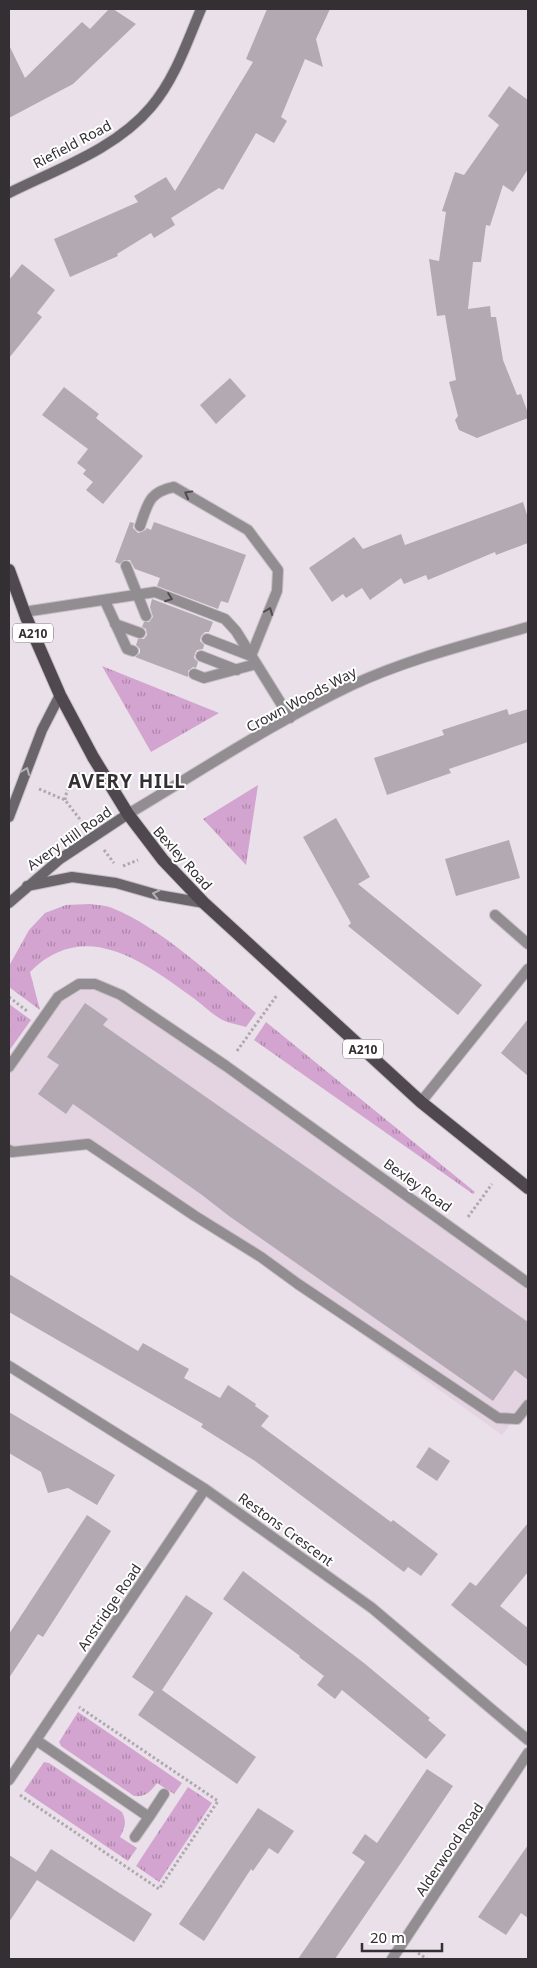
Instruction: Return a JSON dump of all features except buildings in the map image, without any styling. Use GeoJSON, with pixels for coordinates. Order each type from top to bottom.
{"type":"FeatureCollection","features":[{"type":"Feature","properties":{"kind":"main road","name":"Riefield Road"},"geometry":{"type":"LineString","coordinates":[[9,193],[94,151],[125,132],[151,107],[169,80],[201,9]]}},
{"type":"Feature","properties":{"kind":"main road","name":"Bexley Road"},"geometry":{"type":"LineString","coordinates":[[9,570],[24,612],[60,695],[93,757],[128,814],[163,860],[204,904],[421,1102],[528,1188]]}},
{"type":"Feature","properties":{"kind":"main road"},"geometry":{"type":"LineString","coordinates":[[9,817],[42,730],[60,695]]}},
{"type":"Feature","properties":{"kind":"main road","name":"Avery Hill Road"},"geometry":{"type":"LineString","coordinates":[[9,903],[60,859],[128,814]]}},
{"type":"Feature","properties":{"kind":"main road","name":"Avery Hill Road"},"geometry":{"type":"LineString","coordinates":[[27,886],[72,877],[116,883],[158,895],[204,904]]}},
{"type":"Feature","properties":{"kind":"street"},"geometry":{"type":"LineString","coordinates":[[140,526],[150,498],[161,489],[174,486],[248,530],[278,570],[277,591],[254,660],[237,670],[204,678],[194,674]]}},
{"type":"Feature","properties":{"kind":"street"},"geometry":{"type":"LineString","coordinates":[[126,566],[146,616]]}},
{"type":"Feature","properties":{"kind":"street"},"geometry":{"type":"LineString","coordinates":[[24,612],[155,592],[225,619],[236,631],[290,718]]}},
{"type":"Feature","properties":{"kind":"street"},"geometry":{"type":"LineString","coordinates":[[105,601],[127,649],[133,651]]}},
{"type":"Feature","properties":{"kind":"street"},"geometry":{"type":"LineString","coordinates":[[115,624],[140,633]]}},
{"type":"Feature","properties":{"kind":"street","name":"Crown Woods Way"},"geometry":{"type":"LineString","coordinates":[[128,814],[290,718],[352,685],[427,656],[528,627]]}},
{"type":"Feature","properties":{"kind":"street"},"geometry":{"type":"LineString","coordinates":[[207,639],[254,660]]}},
{"type":"Feature","properties":{"kind":"street"},"geometry":{"type":"LineString","coordinates":[[201,656],[237,670]]}},
{"type":"Feature","properties":{"kind":"street"},"geometry":{"type":"LineString","coordinates":[[495,915],[528,944]]}},
{"type":"Feature","properties":{"kind":"street"},"geometry":{"type":"LineString","coordinates":[[421,1102],[528,969]]}},
{"type":"Feature","properties":{"kind":"street","name":"Bexley Road"},"geometry":{"type":"LineString","coordinates":[[9,1067],[58,997],[79,984],[95,984],[121,994],[226,1066],[528,1283]]}},
{"type":"Feature","properties":{"kind":"street"},"geometry":{"type":"LineString","coordinates":[[9,1150],[12,1152],[88,1144],[195,1216],[261,1256],[298,1284],[498,1418],[517,1419],[528,1405]]}},
{"type":"Feature","properties":{"kind":"street","name":"Restons Crescent"},"geometry":{"type":"LineString","coordinates":[[9,1366],[205,1488],[372,1608],[528,1740]]}},
{"type":"Feature","properties":{"kind":"street","name":"Anstridge Road"},"geometry":{"type":"LineString","coordinates":[[9,1780],[205,1488]]}},
{"type":"Feature","properties":{"kind":"street"},"geometry":{"type":"LineString","coordinates":[[36,1740],[149,1817]]}},
{"type":"Feature","properties":{"kind":"street","name":"Alderwood Road"},"geometry":{"type":"LineString","coordinates":[[392,1959],[528,1753]]}},
{"type":"Feature","properties":{"kind":"street"},"geometry":{"type":"LineString","coordinates":[[135,1837],[164,1794]]}},
{"type":"Feature","properties":{"kind":"path"},"geometry":{"type":"LineString","coordinates":[[65,800],[67,790],[93,757]]}},
{"type":"Feature","properties":{"kind":"path"},"geometry":{"type":"LineString","coordinates":[[22,781],[65,800],[117,867],[116,883]]}},
{"type":"Feature","properties":{"kind":"path"},"geometry":{"type":"LineString","coordinates":[[226,1066],[288,980]]}},
{"type":"Feature","properties":{"kind":"path"},"geometry":{"type":"LineString","coordinates":[[457,1232],[504,1169]]}},
{"type":"Feature","properties":{"kind":"shaded area"},"geometry":{"type":"Polygon","coordinates":[[[79,984],[121,995],[528,1283],[528,1402],[502,1435],[91,1140],[12,1152],[9,1150],[9,1067],[58,997],[79,984]]]}},
{"type":"Feature","properties":{"kind":"green space"},"geometry":{"type":"Polygon","coordinates":[[[102,666],[219,713],[151,752],[102,666]]]}},
{"type":"Feature","properties":{"kind":"green space"},"geometry":{"type":"Polygon","coordinates":[[[258,785],[246,865],[203,819],[258,785]]]}},
{"type":"Feature","properties":{"kind":"green space"},"geometry":{"type":"Polygon","coordinates":[[[90,904],[109,907],[131,917],[150,928],[187,955],[256,1013],[246,1027],[219,1018],[177,986],[136,961],[115,952],[94,947],[73,948],[51,956],[30,972],[40,1010],[9,987],[9,966],[29,930],[45,913],[66,905],[90,904]]]}},
{"type":"Feature","properties":{"kind":"green space"},"geometry":{"type":"Polygon","coordinates":[[[9,1004],[31,1020],[9,1051],[9,1004]]]}},
{"type":"Feature","properties":{"kind":"green space"},"geometry":{"type":"Polygon","coordinates":[[[266,1022],[475,1192],[473,1194],[254,1040],[266,1022]]]}},
{"type":"Feature","properties":{"kind":"green space"},"geometry":{"type":"Polygon","coordinates":[[[78,1712],[182,1783],[174,1794],[157,1783],[142,1796],[134,1796],[61,1746],[59,1742],[78,1712]]]}},
{"type":"Feature","properties":{"kind":"green space"},"geometry":{"type":"Polygon","coordinates":[[[44,1762],[49,1763],[122,1812],[125,1825],[120,1837],[137,1848],[128,1861],[24,1791],[44,1762]]]}},
{"type":"Feature","properties":{"kind":"green space"},"geometry":{"type":"Polygon","coordinates":[[[188,1787],[212,1803],[159,1882],[136,1866],[188,1787]]]}},
{"type":"Feature","properties":{"kind":"district","name":"AVERY HILL"},"geometry":{"type":"Point","coordinates":[127,781]}}]}
